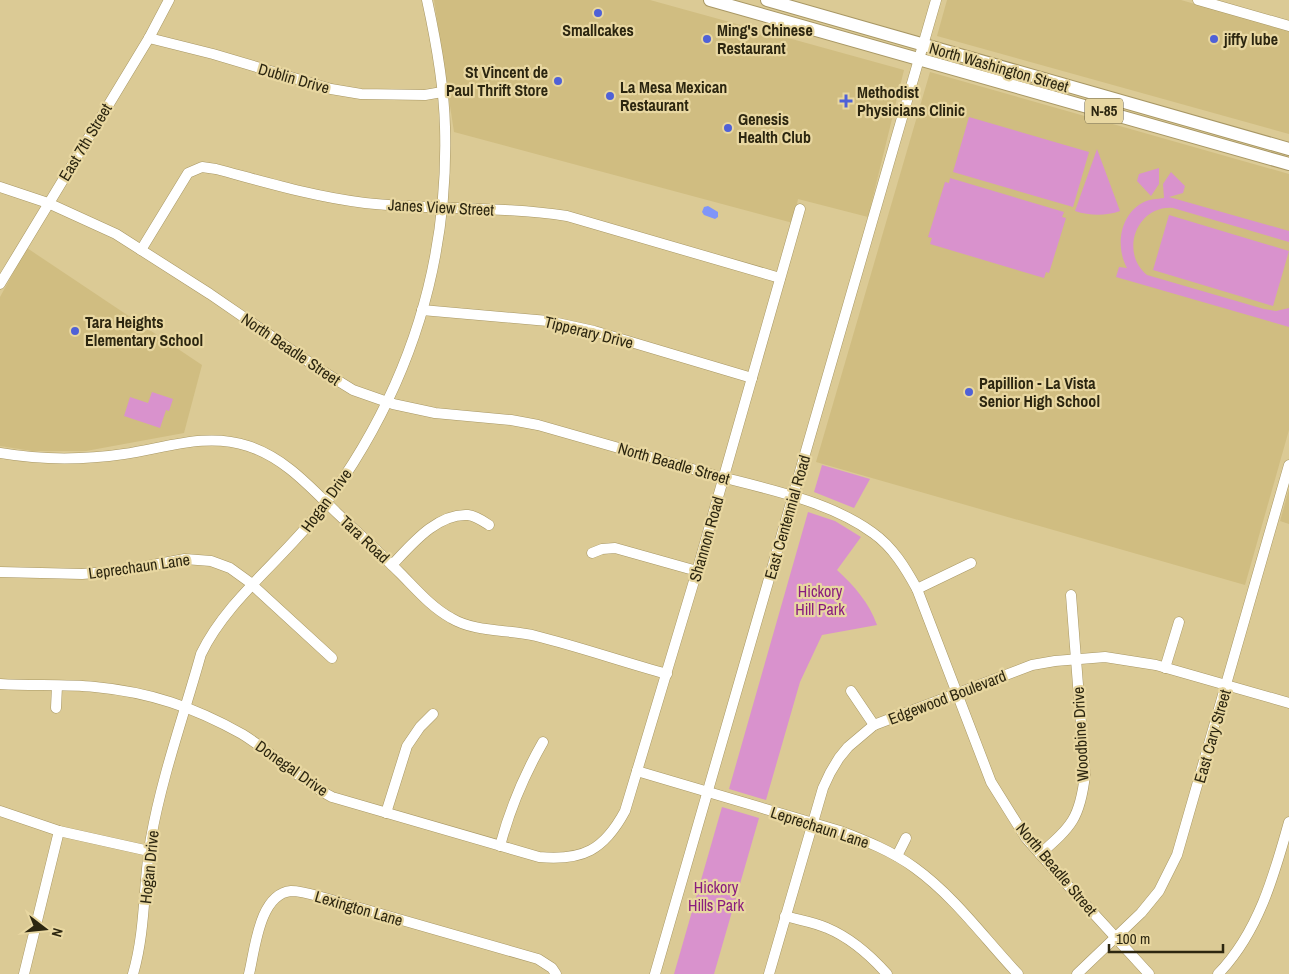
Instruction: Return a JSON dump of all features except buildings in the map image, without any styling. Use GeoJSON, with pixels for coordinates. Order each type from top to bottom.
{"type":"FeatureCollection","features":[{"type":"Feature","properties":{"kind":"main road","name":"North Washington Street"},"geometry":{"type":"LineString","coordinates":[[710,0],[1289,164]]}},
{"type":"Feature","properties":{"kind":"main road","name":"North Washington Street"},"geometry":{"type":"LineString","coordinates":[[767,0],[1289,149]]}},
{"type":"Feature","properties":{"kind":"street","name":"East 7th Street"},"geometry":{"type":"LineString","coordinates":[[0,284],[149,38],[168,0]]}},
{"type":"Feature","properties":{"kind":"street","name":"Hogan Drive"},"geometry":{"type":"LineString","coordinates":[[133,974],[143,919],[149,850],[161,792],[200,654],[224,616],[297,540],[361,452],[388,403],[412,342],[422,310],[436,255],[443,207],[445,126],[442,92],[427,0]]}},
{"type":"Feature","properties":{"kind":"street","name":"East Centennial Road"},"geometry":{"type":"LineString","coordinates":[[655,974],[936,0]]}},
{"type":"Feature","properties":{"kind":"street"},"geometry":{"type":"LineString","coordinates":[[1198,0],[1289,26]]}},
{"type":"Feature","properties":{"kind":"street","name":"Dublin Drive"},"geometry":{"type":"LineString","coordinates":[[149,38],[213,54],[331,89],[361,94],[425,95],[442,92]]}},
{"type":"Feature","properties":{"kind":"street","name":"Janes View Street"},"geometry":{"type":"LineString","coordinates":[[141,250],[188,173],[202,167],[216,168],[323,197],[366,203],[538,212],[567,216],[780,278]]}},
{"type":"Feature","properties":{"kind":"street","name":"North Beadle Street"},"geometry":{"type":"LineString","coordinates":[[0,187],[48,203],[116,234],[218,299],[319,369],[353,390],[388,403],[435,413],[511,420],[538,425],[792,497],[849,518],[873,533],[896,555],[906,568],[917,589],[991,782],[1026,838],[1149,974]]}},
{"type":"Feature","properties":{"kind":"street","name":"Shannon Road"},"geometry":{"type":"LineString","coordinates":[[625,811],[697,571],[800,209]]}},
{"type":"Feature","properties":{"kind":"street","name":"Tipperary Drive"},"geometry":{"type":"LineString","coordinates":[[422,310],[548,321],[594,331],[752,378]]}},
{"type":"Feature","properties":{"kind":"street","name":"Tara Road"},"geometry":{"type":"LineString","coordinates":[[0,453],[44,458],[81,458],[125,454],[200,440],[234,442],[261,451],[284,463],[433,606],[452,619],[474,627],[535,636],[667,674]]}},
{"type":"Feature","properties":{"kind":"street","name":"East Cary Street"},"geometry":{"type":"LineString","coordinates":[[1077,974],[1141,913],[1159,891],[1177,855],[1289,466]]}},
{"type":"Feature","properties":{"kind":"street"},"geometry":{"type":"LineString","coordinates":[[392,565],[421,535],[443,521],[469,515],[489,525]]}},
{"type":"Feature","properties":{"kind":"street"},"geometry":{"type":"LineString","coordinates":[[592,553],[602,549],[615,548],[697,571]]}},
{"type":"Feature","properties":{"kind":"street","name":"Leprechaun Lane"},"geometry":{"type":"LineString","coordinates":[[0,572],[82,574],[120,571],[180,560],[198,559],[224,565],[236,571],[332,658]]}},
{"type":"Feature","properties":{"kind":"street"},"geometry":{"type":"LineString","coordinates":[[917,589],[971,563]]}},
{"type":"Feature","properties":{"kind":"street","name":"Woodbine Drive"},"geometry":{"type":"LineString","coordinates":[[1040,854],[1061,836],[1075,818],[1083,795],[1085,775],[1071,594]]}},
{"type":"Feature","properties":{"kind":"street"},"geometry":{"type":"LineString","coordinates":[[1165,668],[1179,622]]}},
{"type":"Feature","properties":{"kind":"street","name":"Edgewood Boulevard"},"geometry":{"type":"LineString","coordinates":[[769,974],[812,823],[830,773],[848,747],[874,725],[1032,665],[1076,658],[1105,657],[1165,668],[1289,703]]}},
{"type":"Feature","properties":{"kind":"street","name":"Donegal Drive"},"geometry":{"type":"LineString","coordinates":[[0,684],[93,686],[162,698],[223,723],[244,735],[316,789],[332,797],[540,857],[561,859],[590,851],[605,840],[617,826],[625,811]]}},
{"type":"Feature","properties":{"kind":"street"},"geometry":{"type":"LineString","coordinates":[[56,708],[57,686]]}},
{"type":"Feature","properties":{"kind":"street"},"geometry":{"type":"LineString","coordinates":[[852,691],[874,725]]}},
{"type":"Feature","properties":{"kind":"street"},"geometry":{"type":"LineString","coordinates":[[386,813],[407,746],[420,727],[433,714]]}},
{"type":"Feature","properties":{"kind":"street"},"geometry":{"type":"LineString","coordinates":[[500,846],[510,811],[523,780],[543,742]]}},
{"type":"Feature","properties":{"kind":"street","name":"Leprechaun Lane"},"geometry":{"type":"LineString","coordinates":[[637,771],[812,823],[870,842],[897,856],[933,882],[961,909],[1018,974]]}},
{"type":"Feature","properties":{"kind":"street"},"geometry":{"type":"LineString","coordinates":[[0,811],[59,831],[149,850]]}},
{"type":"Feature","properties":{"kind":"street"},"geometry":{"type":"LineString","coordinates":[[1218,974],[1237,950],[1262,905],[1274,873],[1289,822]]}},
{"type":"Feature","properties":{"kind":"street"},"geometry":{"type":"LineString","coordinates":[[24,974],[59,831]]}},
{"type":"Feature","properties":{"kind":"street"},"geometry":{"type":"LineString","coordinates":[[897,856],[906,838]]}},
{"type":"Feature","properties":{"kind":"street","name":"Lexington Lane"},"geometry":{"type":"LineString","coordinates":[[249,974],[263,914],[276,897],[290,891],[305,893],[538,959],[552,968],[556,974]]}},
{"type":"Feature","properties":{"kind":"street"},"geometry":{"type":"LineString","coordinates":[[785,916],[826,927],[847,938],[868,954],[887,974]]}},
{"type":"Feature","properties":{"kind":"shaded area"},"geometry":{"type":"Polygon","coordinates":[[[434,0],[650,0],[904,70],[868,217],[798,199],[793,223],[454,132],[434,0]]]}},
{"type":"Feature","properties":{"kind":"shaded area"},"geometry":{"type":"Polygon","coordinates":[[[947,0],[1181,0],[1289,31],[1289,134],[937,36],[947,0]]]}},
{"type":"Feature","properties":{"kind":"shaded area"},"geometry":{"type":"Polygon","coordinates":[[[930,72],[1289,174],[1289,430],[1245,585],[816,462],[930,72]]]}},
{"type":"Feature","properties":{"kind":"shaded area","name":"Tara Heights Elementary School"},"geometry":{"type":"Polygon","coordinates":[[[27,248],[202,365],[184,433],[86,451],[32,451],[0,446],[0,297],[27,248]]]}},
{"type":"Feature","properties":{"kind":"shaded area"},"geometry":{"type":"Polygon","coordinates":[[[1289,489],[1289,524],[1280,521],[1289,489]]]}},
{"type":"Feature","properties":{"kind":"green space"},"geometry":{"type":"Polygon","coordinates":[[[969,117],[1089,152],[1073,207],[953,172],[969,117]]]}},
{"type":"Feature","properties":{"kind":"green space"},"geometry":{"type":"Polygon","coordinates":[[[1097,149],[1120,211],[1098,215],[1075,211],[1097,149]]]}},
{"type":"Feature","properties":{"kind":"green space"},"geometry":{"type":"Polygon","coordinates":[[[1159,168],[1159,184],[1151,196],[1137,181],[1139,174],[1159,168]]]}},
{"type":"Feature","properties":{"kind":"green space"},"geometry":{"type":"Polygon","coordinates":[[[1171,172],[1185,186],[1183,193],[1169,197],[1289,231],[1289,242],[1173,208],[1160,209],[1150,214],[1136,232],[1133,243],[1134,254],[1139,265],[1147,275],[1264,309],[1276,311],[1289,308],[1289,327],[1116,277],[1119,267],[1127,268],[1121,250],[1122,231],[1125,222],[1136,207],[1144,202],[1164,198],[1163,184],[1171,172]]]}},
{"type":"Feature","properties":{"kind":"green space"},"geometry":{"type":"Polygon","coordinates":[[[950,178],[1064,212],[1062,217],[1066,218],[1049,273],[1046,272],[1044,278],[930,244],[932,238],[928,237],[945,182],[949,183],[950,178]]]}},
{"type":"Feature","properties":{"kind":"green space"},"geometry":{"type":"Polygon","coordinates":[[[1169,215],[1289,251],[1273,306],[1153,270],[1169,215]]]}},
{"type":"Feature","properties":{"kind":"green space"},"geometry":{"type":"Polygon","coordinates":[[[152,392],[173,399],[169,411],[166,410],[160,428],[124,416],[130,397],[148,403],[152,392]]]}},
{"type":"Feature","properties":{"kind":"green space"},"geometry":{"type":"Polygon","coordinates":[[[822,465],[870,479],[854,508],[814,492],[822,465]]]}},
{"type":"Feature","properties":{"kind":"green space","name":"Hickory Hill Park"},"geometry":{"type":"Polygon","coordinates":[[[808,512],[835,521],[861,537],[837,570],[860,595],[870,609],[877,625],[822,635],[800,682],[766,800],[729,789],[808,512]]]}},
{"type":"Feature","properties":{"kind":"green space","name":"Hickory Hills Park"},"geometry":{"type":"Polygon","coordinates":[[[722,807],[759,818],[714,974],[674,974],[722,807]]]}},
{"type":"Feature","properties":{"kind":"water"},"geometry":{"type":"Polygon","coordinates":[[[708,206],[718,212],[718,217],[715,219],[704,215],[702,212],[704,207],[708,206]]]}},
{"type":"Feature","properties":{"kind":"place","name":"Smallcakes"},"geometry":{"type":"Point","coordinates":[598,13]}},
{"type":"Feature","properties":{"kind":"place","name":"Ming's Chinese Restaurant"},"geometry":{"type":"Point","coordinates":[707,39]}},
{"type":"Feature","properties":{"kind":"place","name":"jiffy lube"},"geometry":{"type":"Point","coordinates":[1214,39]}},
{"type":"Feature","properties":{"kind":"place","name":"St Vincent de Paul Thrift Store"},"geometry":{"type":"Point","coordinates":[558,81]}},
{"type":"Feature","properties":{"kind":"place","name":"La Mesa Mexican Restaurant"},"geometry":{"type":"Point","coordinates":[610,96]}},
{"type":"Feature","properties":{"kind":"place","name":"Methodist Physicians Clinic"},"geometry":{"type":"Point","coordinates":[846,101]}},
{"type":"Feature","properties":{"kind":"place","name":"Genesis Health Club"},"geometry":{"type":"Point","coordinates":[728,128]}},
{"type":"Feature","properties":{"kind":"place","name":"Tara Heights Elementary School"},"geometry":{"type":"Point","coordinates":[75,331]}},
{"type":"Feature","properties":{"kind":"place","name":"Papillion - La Vista Senior High School"},"geometry":{"type":"Point","coordinates":[969,392]}}]}
